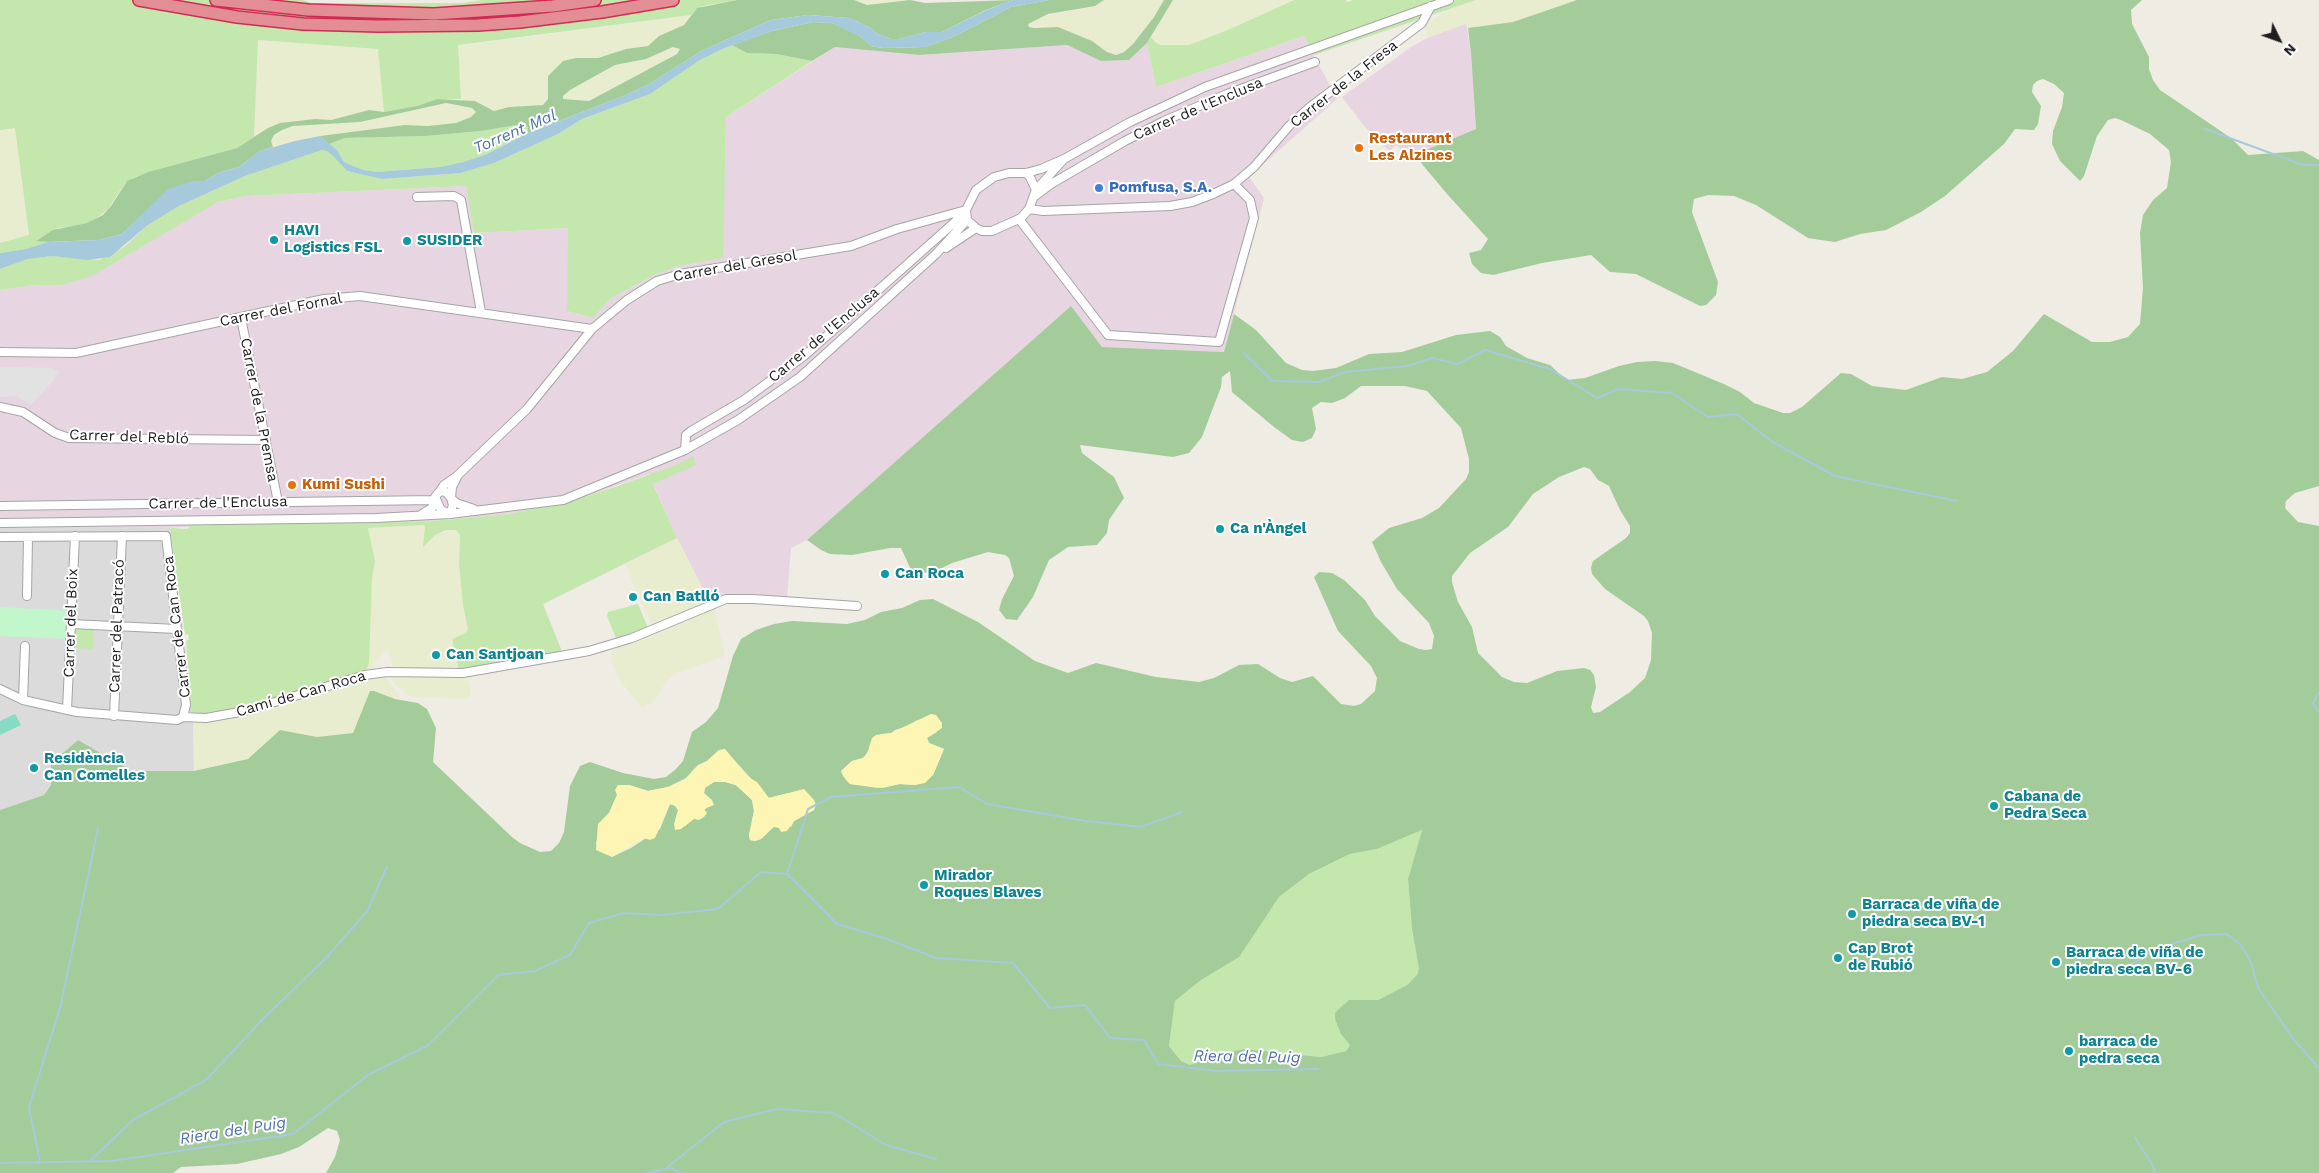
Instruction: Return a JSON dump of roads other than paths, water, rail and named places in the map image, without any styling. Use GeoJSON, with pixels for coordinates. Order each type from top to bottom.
{"type":"FeatureCollection","features":[{"type":"Feature","properties":{"kind":"highway"},"geometry":{"type":"LineString","coordinates":[[139,0],[237,17],[303,24],[378,26],[463,26],[520,22],[602,12],[672,0]]}},
{"type":"Feature","properties":{"kind":"highway"},"geometry":{"type":"LineString","coordinates":[[216,0],[308,10],[434,14],[553,6],[595,0]]}},
{"type":"Feature","properties":{"kind":"street"},"geometry":{"type":"LineString","coordinates":[[936,254],[966,214],[976,190],[988,180],[1009,173],[1026,173],[1064,159],[1130,122],[1205,87],[1449,0]]}},
{"type":"Feature","properties":{"kind":"street","name":"Carrer de la Fresa"},"geometry":{"type":"LineString","coordinates":[[1029,209],[1043,211],[1170,206],[1192,202],[1234,184],[1254,167],[1289,126],[1310,107],[1422,23],[1431,6]]}},
{"type":"Feature","properties":{"kind":"street","name":"Carrer de l'Enclusa"},"geometry":{"type":"LineString","coordinates":[[1036,193],[1164,121],[1227,94],[1315,62]]}},
{"type":"Feature","properties":{"kind":"street"},"geometry":{"type":"LineString","coordinates":[[966,214],[976,228],[982,231],[992,231],[1019,219],[1029,209],[1036,193],[1064,159]]}},
{"type":"Feature","properties":{"kind":"street"},"geometry":{"type":"LineString","coordinates":[[1026,173],[1030,177],[1036,193]]}},
{"type":"Feature","properties":{"kind":"street"},"geometry":{"type":"LineString","coordinates":[[1019,219],[1108,335],[1219,342],[1254,218],[1254,210],[1250,200],[1234,184]]}},
{"type":"Feature","properties":{"kind":"street"},"geometry":{"type":"LineString","coordinates":[[417,197],[454,196],[461,200],[481,312]]}},
{"type":"Feature","properties":{"kind":"street","name":"Carrer de l'Enclusa"},"geometry":{"type":"LineString","coordinates":[[685,450],[686,435],[744,400],[804,356],[966,214]]}},
{"type":"Feature","properties":{"kind":"street","name":"Carrer del Gresol"},"geometry":{"type":"LineString","coordinates":[[420,515],[432,508],[436,494],[449,480],[458,475],[527,409],[592,329],[627,300],[657,282],[680,274],[850,246],[897,229],[966,214]]}},
{"type":"Feature","properties":{"kind":"street"},"geometry":{"type":"LineString","coordinates":[[0,523],[350,519],[450,514],[563,500],[685,450],[738,420],[800,377],[936,254],[976,228]]}},
{"type":"Feature","properties":{"kind":"street","name":"Carrer del Fornal"},"geometry":{"type":"LineString","coordinates":[[0,352],[76,353],[324,299],[360,296],[592,329]]}},
{"type":"Feature","properties":{"kind":"street","name":"Carrer de la Premsa"},"geometry":{"type":"LineString","coordinates":[[241,318],[278,502]]}},
{"type":"Feature","properties":{"kind":"street","name":"Carrer del Rebló"},"geometry":{"type":"LineString","coordinates":[[0,407],[23,412],[55,433],[69,438],[266,440]]}},
{"type":"Feature","properties":{"kind":"street"},"geometry":{"type":"LineString","coordinates":[[450,514],[453,504],[451,498],[452,487],[458,475]]}},
{"type":"Feature","properties":{"kind":"street"},"geometry":{"type":"LineString","coordinates":[[440,491],[446,492],[459,504],[478,510]]}},
{"type":"Feature","properties":{"kind":"street"},"geometry":{"type":"LineString","coordinates":[[435,500],[441,510],[450,514]]}},
{"type":"Feature","properties":{"kind":"street","name":"Carrer de l'Enclusa"},"geometry":{"type":"LineString","coordinates":[[0,506],[435,500]]}},
{"type":"Feature","properties":{"kind":"street","name":"Carrer del Boix"},"geometry":{"type":"LineString","coordinates":[[67,710],[75,536]]}},
{"type":"Feature","properties":{"kind":"street"},"geometry":{"type":"LineString","coordinates":[[0,537],[122,536]]}},
{"type":"Feature","properties":{"kind":"street","name":"Carrer de Can Roca"},"geometry":{"type":"LineString","coordinates":[[122,536],[166,536],[186,705],[183,717]]}},
{"type":"Feature","properties":{"kind":"street","name":"Carrer del Patracó"},"geometry":{"type":"LineString","coordinates":[[114,716],[116,627],[122,536]]}},
{"type":"Feature","properties":{"kind":"street"},"geometry":{"type":"LineString","coordinates":[[27,596],[28,537]]}},
{"type":"Feature","properties":{"kind":"street","name":"Camí de Can Roca"},"geometry":{"type":"LineString","coordinates":[[0,689],[23,700],[67,710],[114,716],[177,720],[183,717],[206,718],[237,713],[366,675],[394,672],[463,673],[588,651],[632,638],[726,599],[857,606]]}},
{"type":"Feature","properties":{"kind":"street"},"geometry":{"type":"LineString","coordinates":[[71,624],[177,629]]}},
{"type":"Feature","properties":{"kind":"street"},"geometry":{"type":"LineString","coordinates":[[23,700],[24,646]]}},
{"type":"Feature","properties":{"kind":"water"},"geometry":{"type":"Polygon","coordinates":[[[1013,0],[1049,0],[1011,7],[955,36],[925,47],[883,48],[871,46],[861,37],[831,23],[813,22],[772,31],[725,48],[700,60],[650,94],[582,119],[558,134],[494,163],[461,173],[382,179],[347,171],[327,151],[322,150],[245,176],[179,206],[148,225],[110,257],[88,260],[52,256],[28,259],[0,269],[0,253],[26,249],[48,242],[99,240],[122,234],[168,189],[193,181],[205,181],[218,173],[239,167],[260,151],[295,141],[320,136],[337,150],[344,162],[363,170],[377,172],[440,167],[487,154],[528,133],[626,95],[649,84],[703,50],[771,20],[808,15],[849,18],[869,27],[878,34],[891,39],[899,39],[926,32],[942,32],[987,10],[1013,0]]]}},
{"type":"Feature","properties":{"kind":"waterway"},"geometry":{"type":"LineString","coordinates":[[2205,129],[2303,165],[2319,165]]}},
{"type":"Feature","properties":{"kind":"waterway"},"geometry":{"type":"LineString","coordinates":[[1244,353],[1272,381],[1319,382],[1345,372],[1407,366],[1432,358],[1457,364],[1485,350],[1550,369],[1597,398],[1618,389],[1672,393],[1708,417],[1737,414],[1771,441],[1835,476],[1957,501]]}},
{"type":"Feature","properties":{"kind":"waterway"},"geometry":{"type":"LineString","coordinates":[[2319,692],[2313,704],[2319,711]]}},
{"type":"Feature","properties":{"kind":"waterway"},"geometry":{"type":"LineString","coordinates":[[787,874],[808,809],[831,797],[959,787],[987,804],[1086,821],[1141,827],[1182,812]]}},
{"type":"Feature","properties":{"kind":"waterway"},"geometry":{"type":"LineString","coordinates":[[40,1162],[29,1107],[60,1008],[98,829]]}},
{"type":"Feature","properties":{"kind":"waterway"},"geometry":{"type":"LineString","coordinates":[[90,1161],[133,1120],[206,1080],[263,1019],[327,957],[368,910],[387,866]]}},
{"type":"Feature","properties":{"kind":"waterway","name":"Riera del Puig"},"geometry":{"type":"LineString","coordinates":[[0,1163],[112,1161],[293,1134],[368,1075],[427,1046],[498,975],[535,971],[570,955],[589,923],[624,913],[661,915],[718,909],[761,872],[787,874],[837,924],[884,938],[936,958],[1013,963],[1050,1008],[1085,1005],[1110,1038],[1144,1040],[1158,1064],[1217,1071],[1318,1069]]}},
{"type":"Feature","properties":{"kind":"waterway"},"geometry":{"type":"LineString","coordinates":[[2126,967],[2166,946],[2201,935],[2226,934],[2240,944],[2251,962],[2258,988],[2295,1041],[2319,1068]]}},
{"type":"Feature","properties":{"kind":"waterway"},"geometry":{"type":"LineString","coordinates":[[665,1169],[724,1122],[777,1109],[834,1113],[886,1145],[936,1159]]}},
{"type":"Feature","properties":{"kind":"waterway"},"geometry":{"type":"LineString","coordinates":[[2135,1138],[2152,1164],[2155,1173]]}},
{"type":"Feature","properties":{"kind":"waterway"},"geometry":{"type":"LineString","coordinates":[[646,1173],[671,1168],[681,1173]]}},
{"type":"Feature","properties":{"kind":"place","name":"Restaurant Les Alzines"},"geometry":{"type":"Point","coordinates":[1359,148]}},
{"type":"Feature","properties":{"kind":"place","name":"Pomfusa, S.A."},"geometry":{"type":"Point","coordinates":[1099,188]}},
{"type":"Feature","properties":{"kind":"place","name":"HAVI Logistics FSL"},"geometry":{"type":"Point","coordinates":[274,240]}},
{"type":"Feature","properties":{"kind":"place","name":"SUSIDER"},"geometry":{"type":"Point","coordinates":[407,241]}},
{"type":"Feature","properties":{"kind":"place","name":"Kumi Sushi"},"geometry":{"type":"Point","coordinates":[292,485]}},
{"type":"Feature","properties":{"kind":"place","name":"Ca n'Àngel"},"geometry":{"type":"Point","coordinates":[1220,529]}},
{"type":"Feature","properties":{"kind":"place","name":"Can Roca"},"geometry":{"type":"Point","coordinates":[885,574]}},
{"type":"Feature","properties":{"kind":"place","name":"Can Batlló"},"geometry":{"type":"Point","coordinates":[633,597]}},
{"type":"Feature","properties":{"kind":"place","name":"Can Santjoan"},"geometry":{"type":"Point","coordinates":[436,655]}},
{"type":"Feature","properties":{"kind":"place","name":"Residència Can Comelles"},"geometry":{"type":"Point","coordinates":[34,768]}},
{"type":"Feature","properties":{"kind":"place","name":"Cabana de Pedra Seca"},"geometry":{"type":"Point","coordinates":[1994,806]}},
{"type":"Feature","properties":{"kind":"place","name":"Mirador Roques Blaves"},"geometry":{"type":"Point","coordinates":[924,885]}},
{"type":"Feature","properties":{"kind":"place","name":"Barraca de viña de piedra seca BV-1"},"geometry":{"type":"Point","coordinates":[1852,914]}},
{"type":"Feature","properties":{"kind":"place","name":"Cap Brot de Rubió"},"geometry":{"type":"Point","coordinates":[1838,958]}},
{"type":"Feature","properties":{"kind":"place","name":"Barraca de viña de piedra seca BV-6"},"geometry":{"type":"Point","coordinates":[2056,962]}},
{"type":"Feature","properties":{"kind":"place","name":"barraca de pedra seca"},"geometry":{"type":"Point","coordinates":[2069,1051]}},
{"type":"Feature","properties":{"kind":"water label","name":"Torrent Mal"},"geometry":{"type":"Point","coordinates":[515,132]}}]}
